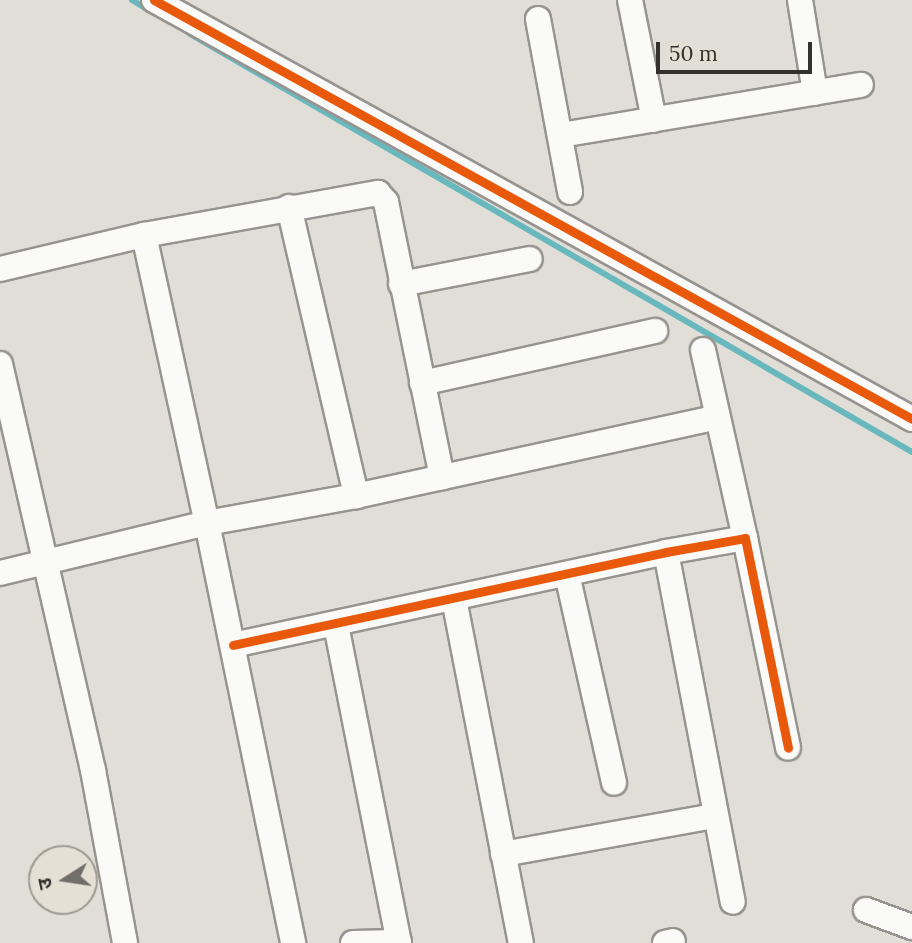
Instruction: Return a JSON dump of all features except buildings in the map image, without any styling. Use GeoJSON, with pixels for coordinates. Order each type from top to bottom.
{"type":"FeatureCollection","features":[{"type":"Feature","properties":{"kind":"street"},"geometry":{"type":"LineString","coordinates":[[154,0],[912,419]]}},
{"type":"Feature","properties":{"kind":"street"},"geometry":{"type":"LineString","coordinates":[[630,0],[654,120]]}},
{"type":"Feature","properties":{"kind":"street"},"geometry":{"type":"LineString","coordinates":[[800,0],[816,93]]}},
{"type":"Feature","properties":{"kind":"street"},"geometry":{"type":"LineString","coordinates":[[538,19],[570,192]]}},
{"type":"Feature","properties":{"kind":"street"},"geometry":{"type":"LineString","coordinates":[[561,135],[861,85]]}},
{"type":"Feature","properties":{"kind":"street"},"geometry":{"type":"LineString","coordinates":[[0,269],[144,235],[289,207],[371,192],[383,197],[442,477]]}},
{"type":"Feature","properties":{"kind":"street"},"geometry":{"type":"LineString","coordinates":[[289,207],[356,496]]}},
{"type":"Feature","properties":{"kind":"street"},"geometry":{"type":"LineString","coordinates":[[144,235],[208,523],[293,943]]}},
{"type":"Feature","properties":{"kind":"street"},"geometry":{"type":"LineString","coordinates":[[401,284],[530,259]]}},
{"type":"Feature","properties":{"kind":"street"},"geometry":{"type":"LineString","coordinates":[[422,383],[654,331]]}},
{"type":"Feature","properties":{"kind":"street"},"geometry":{"type":"LineString","coordinates":[[703,350],[788,748]]}},
{"type":"Feature","properties":{"kind":"street"},"geometry":{"type":"LineString","coordinates":[[0,364],[93,770],[125,943]]}},
{"type":"Feature","properties":{"kind":"street"},"geometry":{"type":"LineString","coordinates":[[0,573],[208,523],[356,496],[717,417]]}},
{"type":"Feature","properties":{"kind":"street"},"geometry":{"type":"LineString","coordinates":[[233,645],[666,552],[745,538]]}},
{"type":"Feature","properties":{"kind":"street"},"geometry":{"type":"LineString","coordinates":[[666,552],[733,902]]}},
{"type":"Feature","properties":{"kind":"street"},"geometry":{"type":"LineString","coordinates":[[567,574],[614,783]]}},
{"type":"Feature","properties":{"kind":"street"},"geometry":{"type":"LineString","coordinates":[[454,599],[521,943]]}},
{"type":"Feature","properties":{"kind":"street"},"geometry":{"type":"LineString","coordinates":[[336,625],[399,943],[353,943]]}},
{"type":"Feature","properties":{"kind":"street"},"geometry":{"type":"LineString","coordinates":[[503,854],[715,816]]}},
{"type":"Feature","properties":{"kind":"street"},"geometry":{"type":"LineString","coordinates":[[866,910],[912,927]]}},
{"type":"Feature","properties":{"kind":"waterway"},"geometry":{"type":"LineString","coordinates":[[132,0],[150,11]]}},
{"type":"Feature","properties":{"kind":"waterway"},"geometry":{"type":"LineString","coordinates":[[190,34],[912,452]]}},
{"type":"Feature","properties":{"kind":"cycle path"},"geometry":{"type":"LineString","coordinates":[[154,0],[912,419]]}},
{"type":"Feature","properties":{"kind":"cycle path"},"geometry":{"type":"LineString","coordinates":[[233,645],[666,552],[745,538],[788,748]]}}]}
